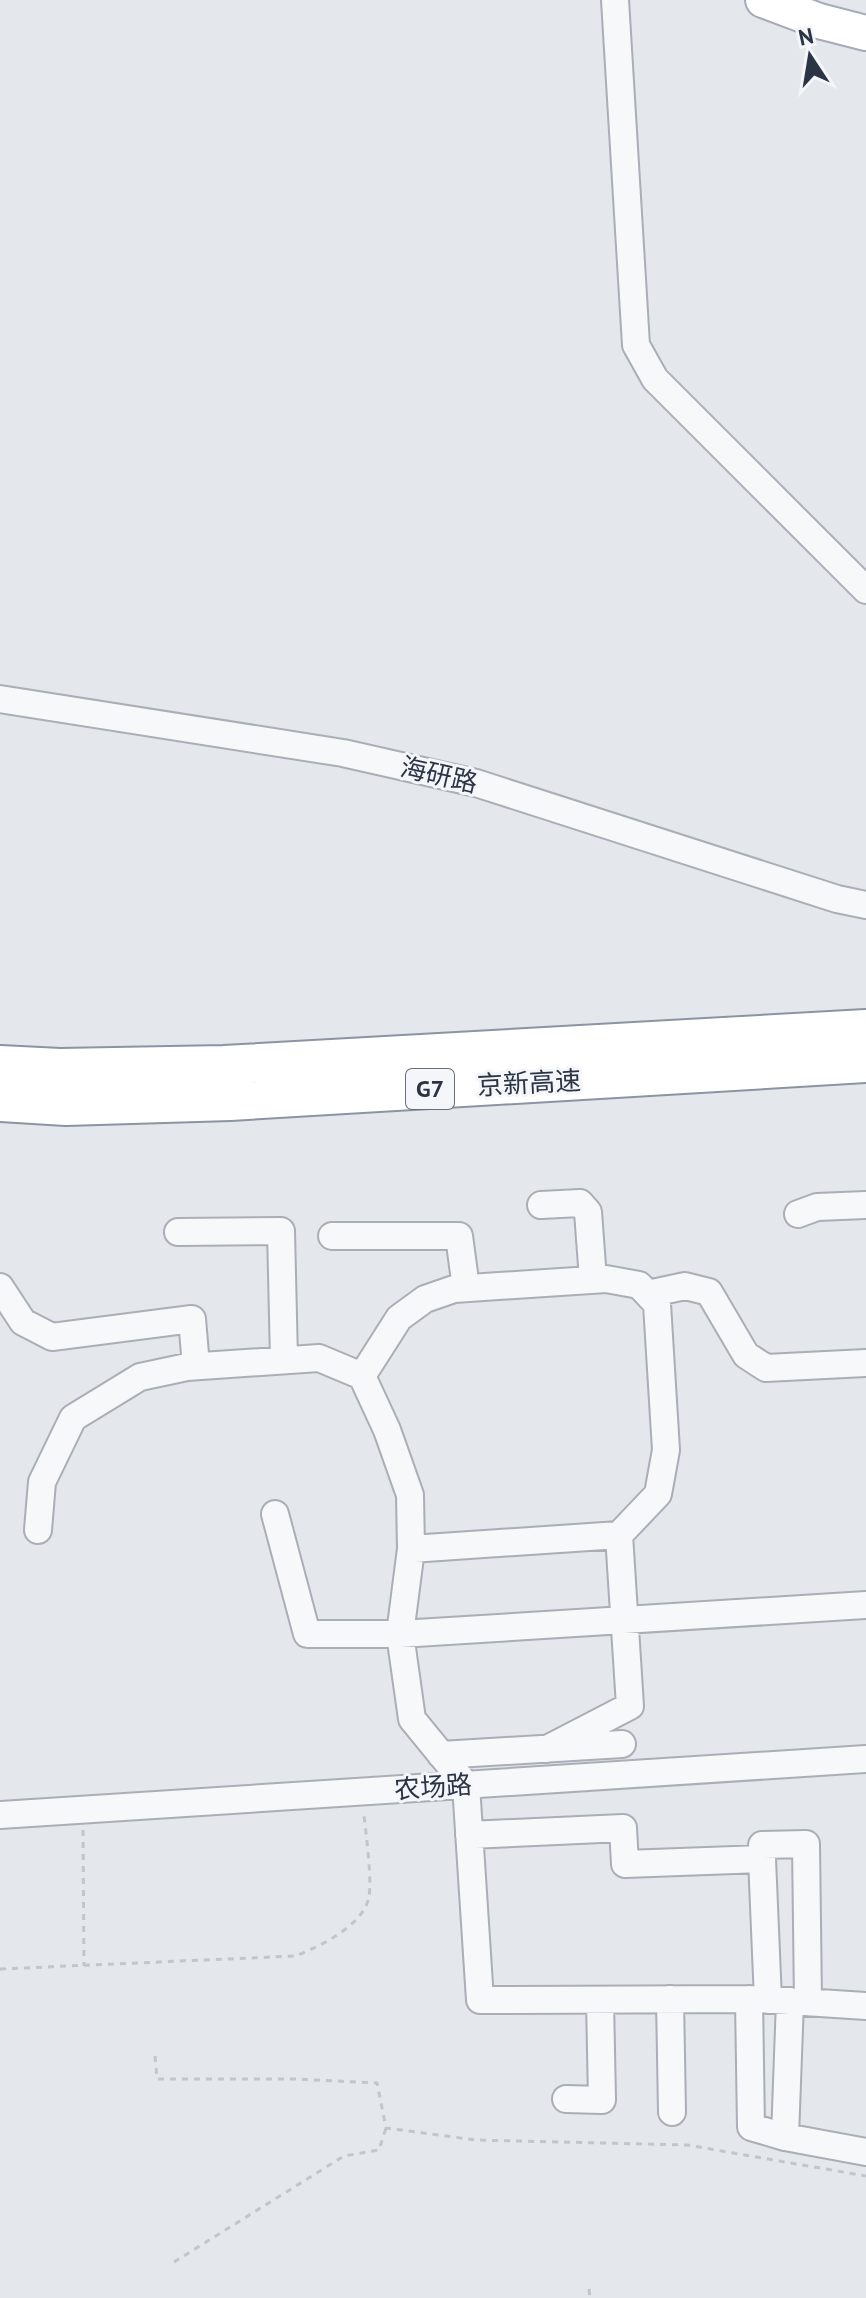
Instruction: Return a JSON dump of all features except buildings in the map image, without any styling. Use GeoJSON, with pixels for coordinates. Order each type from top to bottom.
{"type":"FeatureCollection","features":[{"type":"Feature","properties":{"kind":"highway","name":"京新高速"},"geometry":{"type":"LineString","coordinates":[[0,1065],[60,1068],[224,1065],[862,1046]]}},
{"type":"Feature","properties":{"kind":"highway","name":"京新高速"},"geometry":{"type":"LineString","coordinates":[[0,1102],[66,1106],[230,1101],[862,1046]]}},
{"type":"Feature","properties":{"kind":"main road"},"geometry":{"type":"LineString","coordinates":[[763,0],[819,21],[866,33]]}},
{"type":"Feature","properties":{"kind":"street"},"geometry":{"type":"LineString","coordinates":[[615,0],[636,345],[655,379],[866,590]]}},
{"type":"Feature","properties":{"kind":"street","name":"海研路"},"geometry":{"type":"LineString","coordinates":[[0,699],[343,753],[476,783],[837,899],[866,905]]}},
{"type":"Feature","properties":{"kind":"street"},"geometry":{"type":"LineString","coordinates":[[541,1205],[580,1203],[588,1212],[593,1279]]}},
{"type":"Feature","properties":{"kind":"street"},"geometry":{"type":"LineString","coordinates":[[798,1214],[817,1207],[866,1205]]}},
{"type":"Feature","properties":{"kind":"street"},"geometry":{"type":"LineString","coordinates":[[178,1232],[281,1231],[284,1360]]}},
{"type":"Feature","properties":{"kind":"street"},"geometry":{"type":"LineString","coordinates":[[332,1236],[459,1236],[466,1288]]}},
{"type":"Feature","properties":{"kind":"street"},"geometry":{"type":"LineString","coordinates":[[362,1376],[399,1318],[425,1299],[454,1289],[606,1279],[639,1285],[657,1304],[666,1450],[658,1494],[619,1535],[411,1549]]}},
{"type":"Feature","properties":{"kind":"street"},"geometry":{"type":"LineString","coordinates":[[648,1294],[685,1286],[709,1292],[746,1355],[766,1368],[866,1363]]}},
{"type":"Feature","properties":{"kind":"street"},"geometry":{"type":"LineString","coordinates":[[0,1287],[23,1322],[52,1337],[192,1319],[196,1366]]}},
{"type":"Feature","properties":{"kind":"street"},"geometry":{"type":"LineString","coordinates":[[38,1530],[42,1482],[73,1418],[140,1377],[196,1366],[319,1358],[362,1376],[387,1430],[410,1495],[411,1549],[400,1634],[412,1719],[466,1785],[480,2000],[670,1999],[866,2006]]}},
{"type":"Feature","properties":{"kind":"street"},"geometry":{"type":"LineString","coordinates":[[275,1514],[307,1634],[400,1634],[866,1605]]}},
{"type":"Feature","properties":{"kind":"street"},"geometry":{"type":"LineString","coordinates":[[547,1749],[630,1706],[619,1535]]}},
{"type":"Feature","properties":{"kind":"street"},"geometry":{"type":"LineString","coordinates":[[441,1755],[622,1744]]}},
{"type":"Feature","properties":{"kind":"street","name":"农场路"},"geometry":{"type":"LineString","coordinates":[[0,1815],[866,1759]]}},
{"type":"Feature","properties":{"kind":"street"},"geometry":{"type":"LineString","coordinates":[[469,1835],[623,1828],[625,1864],[762,1859]]}},
{"type":"Feature","properties":{"kind":"street"},"geometry":{"type":"LineString","coordinates":[[785,2137],[779,2001],[762,1845],[806,1844],[779,2001],[751,2127],[785,2137],[866,2152]]}},
{"type":"Feature","properties":{"kind":"street"},"geometry":{"type":"LineString","coordinates":[[670,1999],[672,2112]]}},
{"type":"Feature","properties":{"kind":"street"},"geometry":{"type":"LineString","coordinates":[[566,2099],[602,2100],[600,2000]]}},
{"type":"Feature","properties":{"kind":"path"},"geometry":{"type":"LineString","coordinates":[[0,1969],[295,1956],[322,1946],[361,1915],[369,1896],[363,1791]]}},
{"type":"Feature","properties":{"kind":"path"},"geometry":{"type":"LineString","coordinates":[[83,1810],[84,1966]]}},
{"type":"Feature","properties":{"kind":"path"},"geometry":{"type":"LineString","coordinates":[[155,2056],[157,2079],[295,2079],[377,2083],[386,2128],[379,2150],[344,2156],[174,2262]]}},
{"type":"Feature","properties":{"kind":"path"},"geometry":{"type":"LineString","coordinates":[[386,2128],[476,2140],[687,2145],[866,2176]]}},
{"type":"Feature","properties":{"kind":"path"},"geometry":{"type":"LineString","coordinates":[[589,2289],[590,2298]]}}]}
